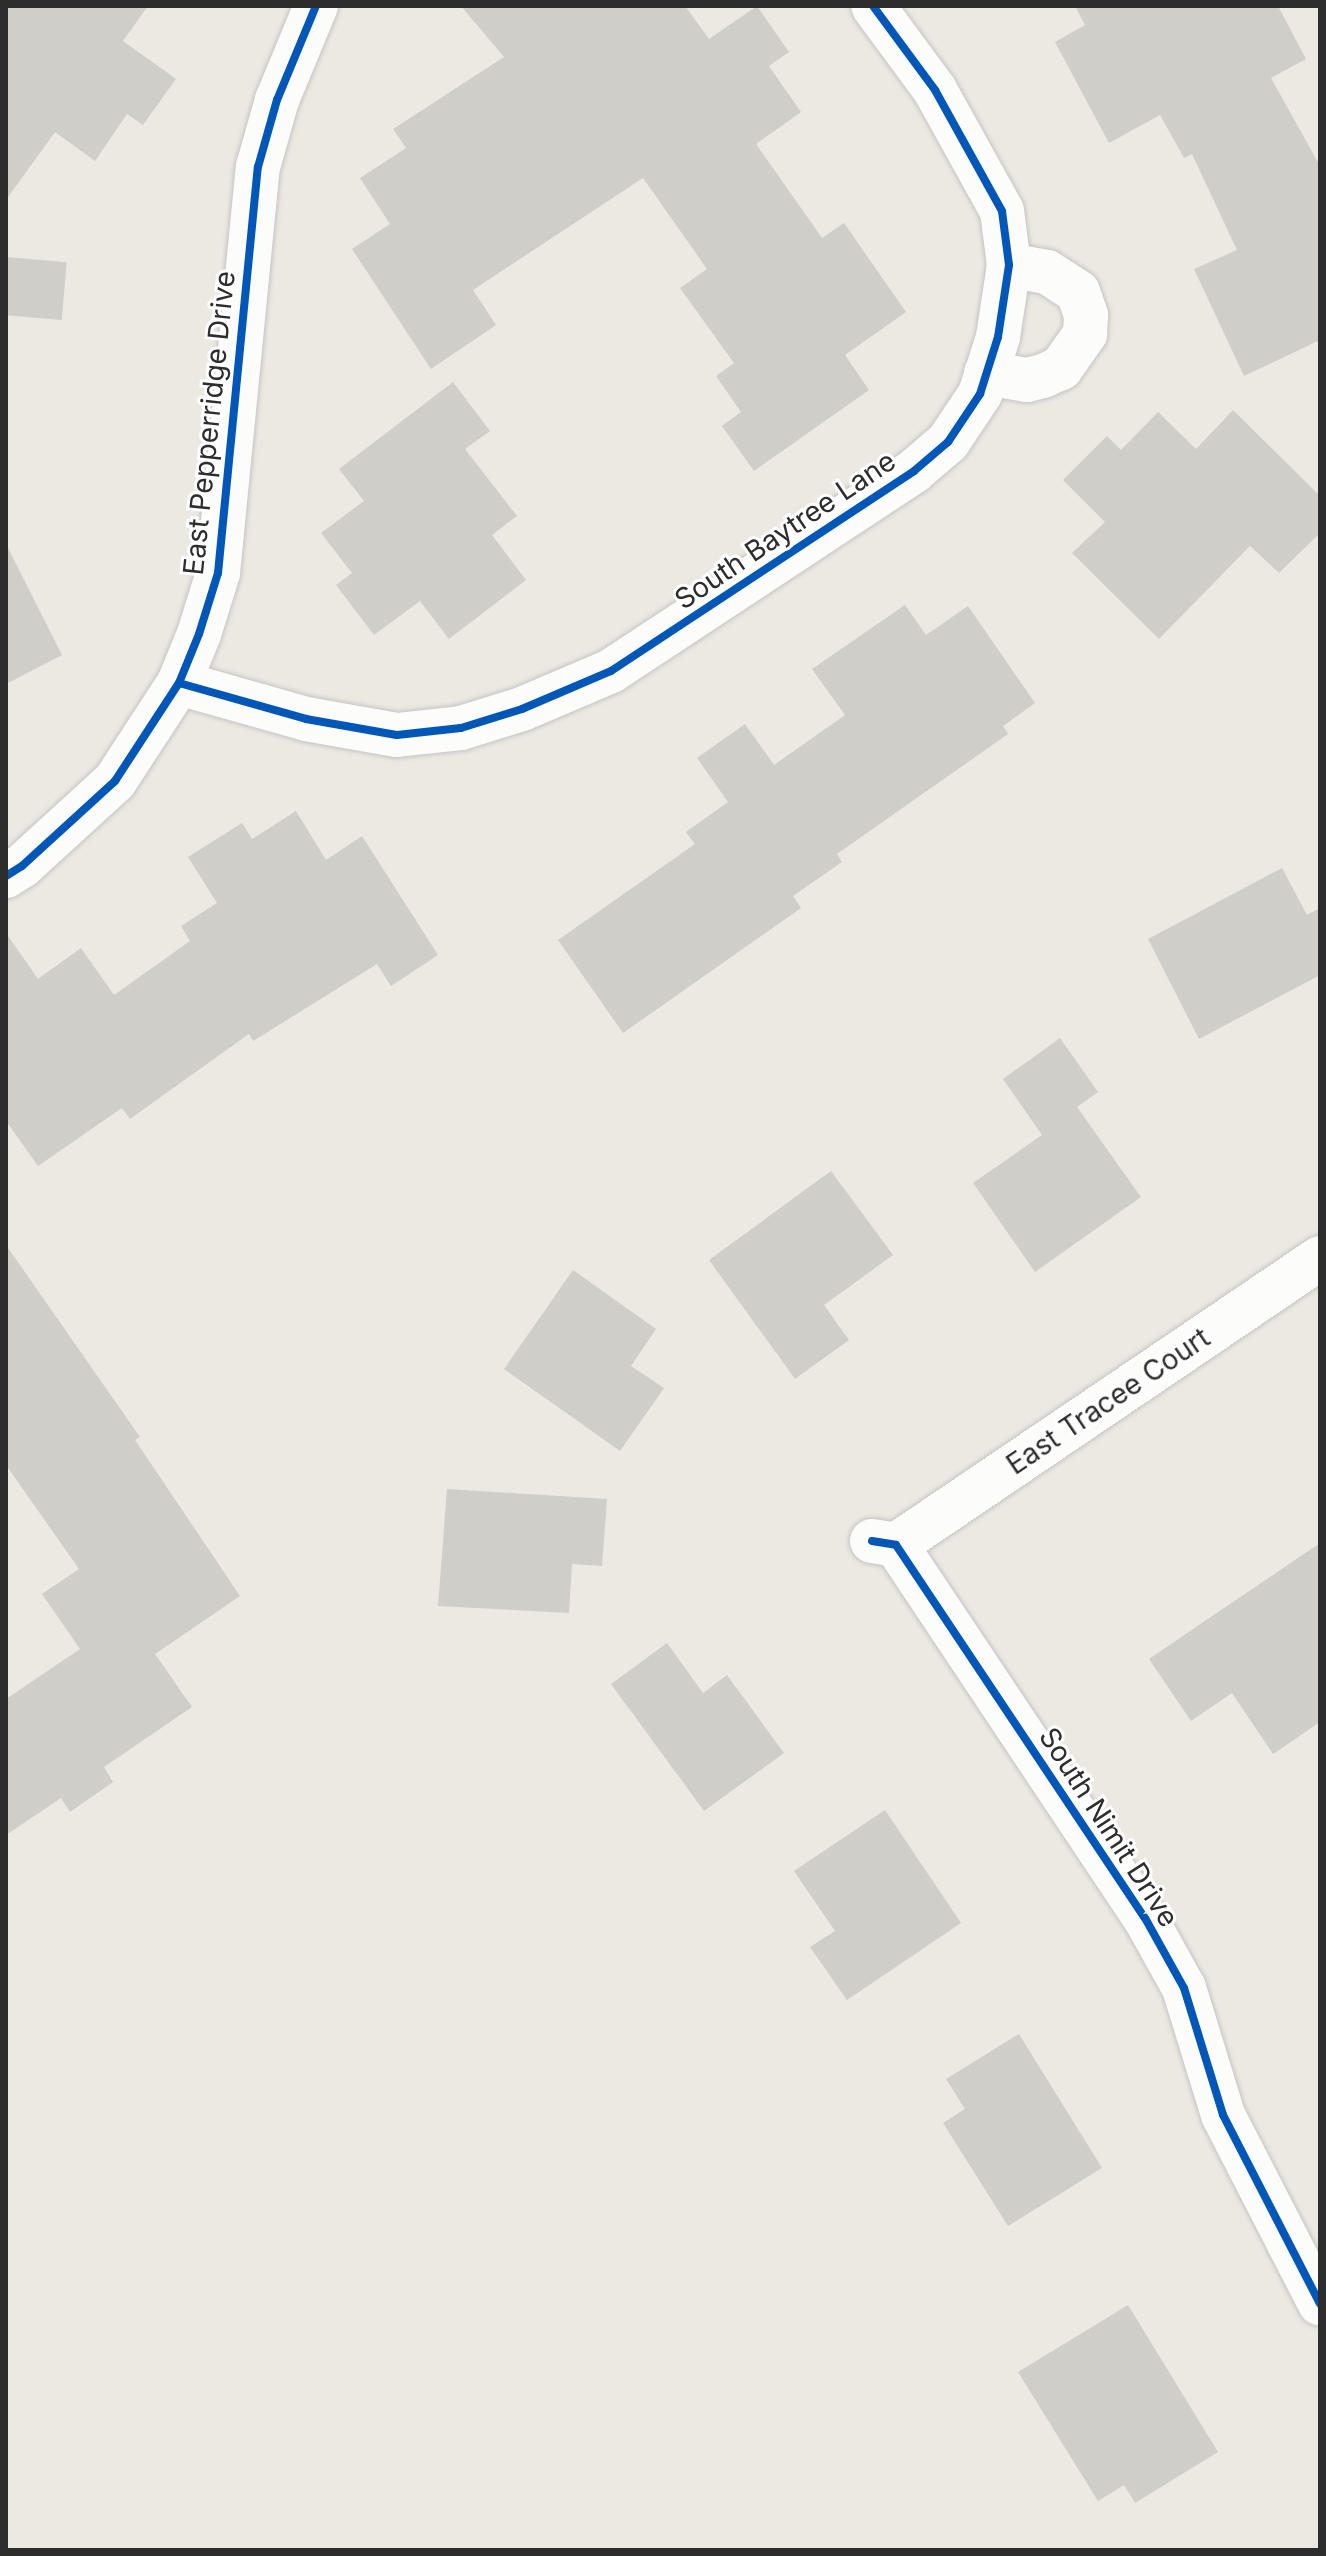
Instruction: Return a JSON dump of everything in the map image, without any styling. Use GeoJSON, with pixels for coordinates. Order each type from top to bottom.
{"type":"FeatureCollection","features":[{"type":"Feature","properties":{"kind":"street","name":"East Pepperridge Drive"},"geometry":{"type":"LineString","coordinates":[[6,876],[22,866],[115,781],[179,683],[218,573],[258,167],[277,100],[316,6]]}},
{"type":"Feature","properties":{"kind":"street","name":"South Baytree Lane"},"geometry":{"type":"LineString","coordinates":[[179,683],[306,719],[397,735],[461,728],[522,709],[611,671],[914,471],[948,442],[980,394],[998,337],[1009,265],[1002,211],[935,90],[873,6]]}},
{"type":"Feature","properties":{"kind":"street"},"geometry":{"type":"LineString","coordinates":[[986,373],[1027,380],[1043,376],[1061,368],[1085,334],[1086,315],[1078,292],[1047,272],[1009,265]]}},
{"type":"Feature","properties":{"kind":"street","name":"East Tracee Court"},"geometry":{"type":"LineString","coordinates":[[884,1543],[1320,1258]]}},
{"type":"Feature","properties":{"kind":"street","name":"South Nimit Drive"},"geometry":{"type":"LineString","coordinates":[[884,1543],[1145,1918],[1184,1988],[1223,2115],[1320,2304]]}},
{"type":"Feature","properties":{"kind":"building"},"geometry":{"type":"Polygon","coordinates":[[[6,6],[148,6],[123,41],[176,79],[143,125],[127,114],[95,161],[55,132],[6,200],[6,6]]]}},
{"type":"Feature","properties":{"kind":"building"},"geometry":{"type":"Polygon","coordinates":[[[461,6],[685,6],[709,39],[757,6],[789,52],[769,66],[801,112],[756,144],[822,238],[844,223],[906,312],[845,355],[869,390],[754,471],[722,426],[741,412],[716,376],[734,363],[680,288],[707,269],[643,178],[473,290],[496,325],[431,369],[352,249],[390,224],[360,178],[406,148],[393,129],[504,57],[461,6]]]}},
{"type":"Feature","properties":{"kind":"building"},"geometry":{"type":"Polygon","coordinates":[[[1075,6],[1278,6],[1306,59],[1271,78],[1320,166],[1320,340],[1244,376],[1194,269],[1237,250],[1192,154],[1184,158],[1160,115],[1109,143],[1055,42],[1085,25],[1075,6]]]}},
{"type":"Feature","properties":{"kind":"building"},"geometry":{"type":"Polygon","coordinates":[[[6,257],[67,262],[62,320],[6,315],[6,257]]]}},
{"type":"Feature","properties":{"kind":"building"},"geometry":{"type":"Polygon","coordinates":[[[453,382],[490,431],[465,449],[517,516],[492,535],[526,580],[449,639],[420,601],[374,635],[336,585],[352,573],[321,533],[364,501],[339,469],[453,382]]]}},
{"type":"Feature","properties":{"kind":"building"},"geometry":{"type":"Polygon","coordinates":[[[1233,410],[1320,496],[1320,533],[1279,573],[1250,546],[1159,639],[1072,553],[1105,522],[1063,480],[1107,436],[1121,450],[1158,412],[1196,449],[1233,410]]]}},
{"type":"Feature","properties":{"kind":"building"},"geometry":{"type":"Polygon","coordinates":[[[6,544],[62,655],[6,684],[6,544]]]}},
{"type":"Feature","properties":{"kind":"building"},"geometry":{"type":"Polygon","coordinates":[[[905,605],[926,635],[968,606],[1035,703],[1003,726],[1008,734],[837,854],[842,862],[793,896],[801,908],[623,1033],[558,940],[695,844],[686,832],[728,802],[697,758],[745,724],[774,765],[845,715],[812,669],[905,605]]]}},
{"type":"Feature","properties":{"kind":"building"},"geometry":{"type":"Polygon","coordinates":[[[296,811],[326,860],[362,836],[438,955],[391,986],[377,964],[253,1041],[249,1034],[130,1119],[122,1108],[38,1166],[6,1121],[6,933],[38,979],[81,948],[114,995],[190,941],[181,926],[217,903],[188,857],[242,823],[252,839],[296,811]]]}},
{"type":"Feature","properties":{"kind":"building"},"geometry":{"type":"Polygon","coordinates":[[[1282,868],[1307,915],[1320,908],[1320,975],[1199,1039],[1148,939],[1282,868]]]}},
{"type":"Feature","properties":{"kind":"building"},"geometry":{"type":"Polygon","coordinates":[[[1060,1038],[1098,1092],[1077,1107],[1141,1197],[1035,1272],[973,1183],[1042,1135],[1003,1079],[1060,1038]]]}},
{"type":"Feature","properties":{"kind":"building"},"geometry":{"type":"Polygon","coordinates":[[[831,1171],[893,1255],[824,1305],[849,1340],[795,1379],[709,1260],[831,1171]]]}},
{"type":"Feature","properties":{"kind":"building"},"geometry":{"type":"Polygon","coordinates":[[[6,1245],[140,1437],[135,1440],[240,1596],[155,1654],[192,1707],[104,1767],[113,1782],[70,1812],[61,1798],[6,1835],[6,1699],[80,1649],[42,1594],[79,1569],[6,1465],[6,1245]]]}},
{"type":"Feature","properties":{"kind":"building"},"geometry":{"type":"Polygon","coordinates":[[[573,1270],[656,1329],[631,1366],[664,1388],[620,1451],[504,1369],[573,1270]]]}},
{"type":"Feature","properties":{"kind":"building"},"geometry":{"type":"Polygon","coordinates":[[[447,1489],[607,1499],[602,1566],[572,1564],[569,1613],[438,1606],[447,1489]]]}},
{"type":"Feature","properties":{"kind":"building"},"geometry":{"type":"Polygon","coordinates":[[[1320,1543],[1320,1722],[1273,1754],[1232,1693],[1191,1721],[1149,1659],[1320,1543]]]}},
{"type":"Feature","properties":{"kind":"building"},"geometry":{"type":"Polygon","coordinates":[[[667,1643],[703,1693],[727,1675],[784,1753],[704,1811],[611,1684],[667,1643]]]}},
{"type":"Feature","properties":{"kind":"building"},"geometry":{"type":"Polygon","coordinates":[[[885,1810],[961,1923],[847,2000],[810,1947],[835,1931],[794,1871],[885,1810]]]}},
{"type":"Feature","properties":{"kind":"building"},"geometry":{"type":"Polygon","coordinates":[[[1019,2034],[1102,2168],[1008,2226],[943,2123],[965,2109],[946,2079],[1019,2034]]]}},
{"type":"Feature","properties":{"kind":"building"},"geometry":{"type":"Polygon","coordinates":[[[1128,2305],[1218,2452],[1135,2503],[1124,2485],[1098,2501],[1018,2372],[1128,2305]]]}},
{"type":"Feature","properties":{"kind":"cycle path"},"geometry":{"type":"LineString","coordinates":[[6,876],[22,866],[115,781],[179,683],[199,634],[218,573],[258,167],[277,100],[316,6]]}},
{"type":"Feature","properties":{"kind":"cycle path"},"geometry":{"type":"LineString","coordinates":[[179,683],[306,719],[397,735],[461,728],[522,709],[611,671],[914,471],[948,442],[980,394],[998,337],[1009,265],[1002,211],[935,90],[873,6]]}},
{"type":"Feature","properties":{"kind":"cycle path"},"geometry":{"type":"LineString","coordinates":[[872,1541],[896,1545],[1145,1918],[1184,1988],[1223,2115],[1320,2304]]}}]}
